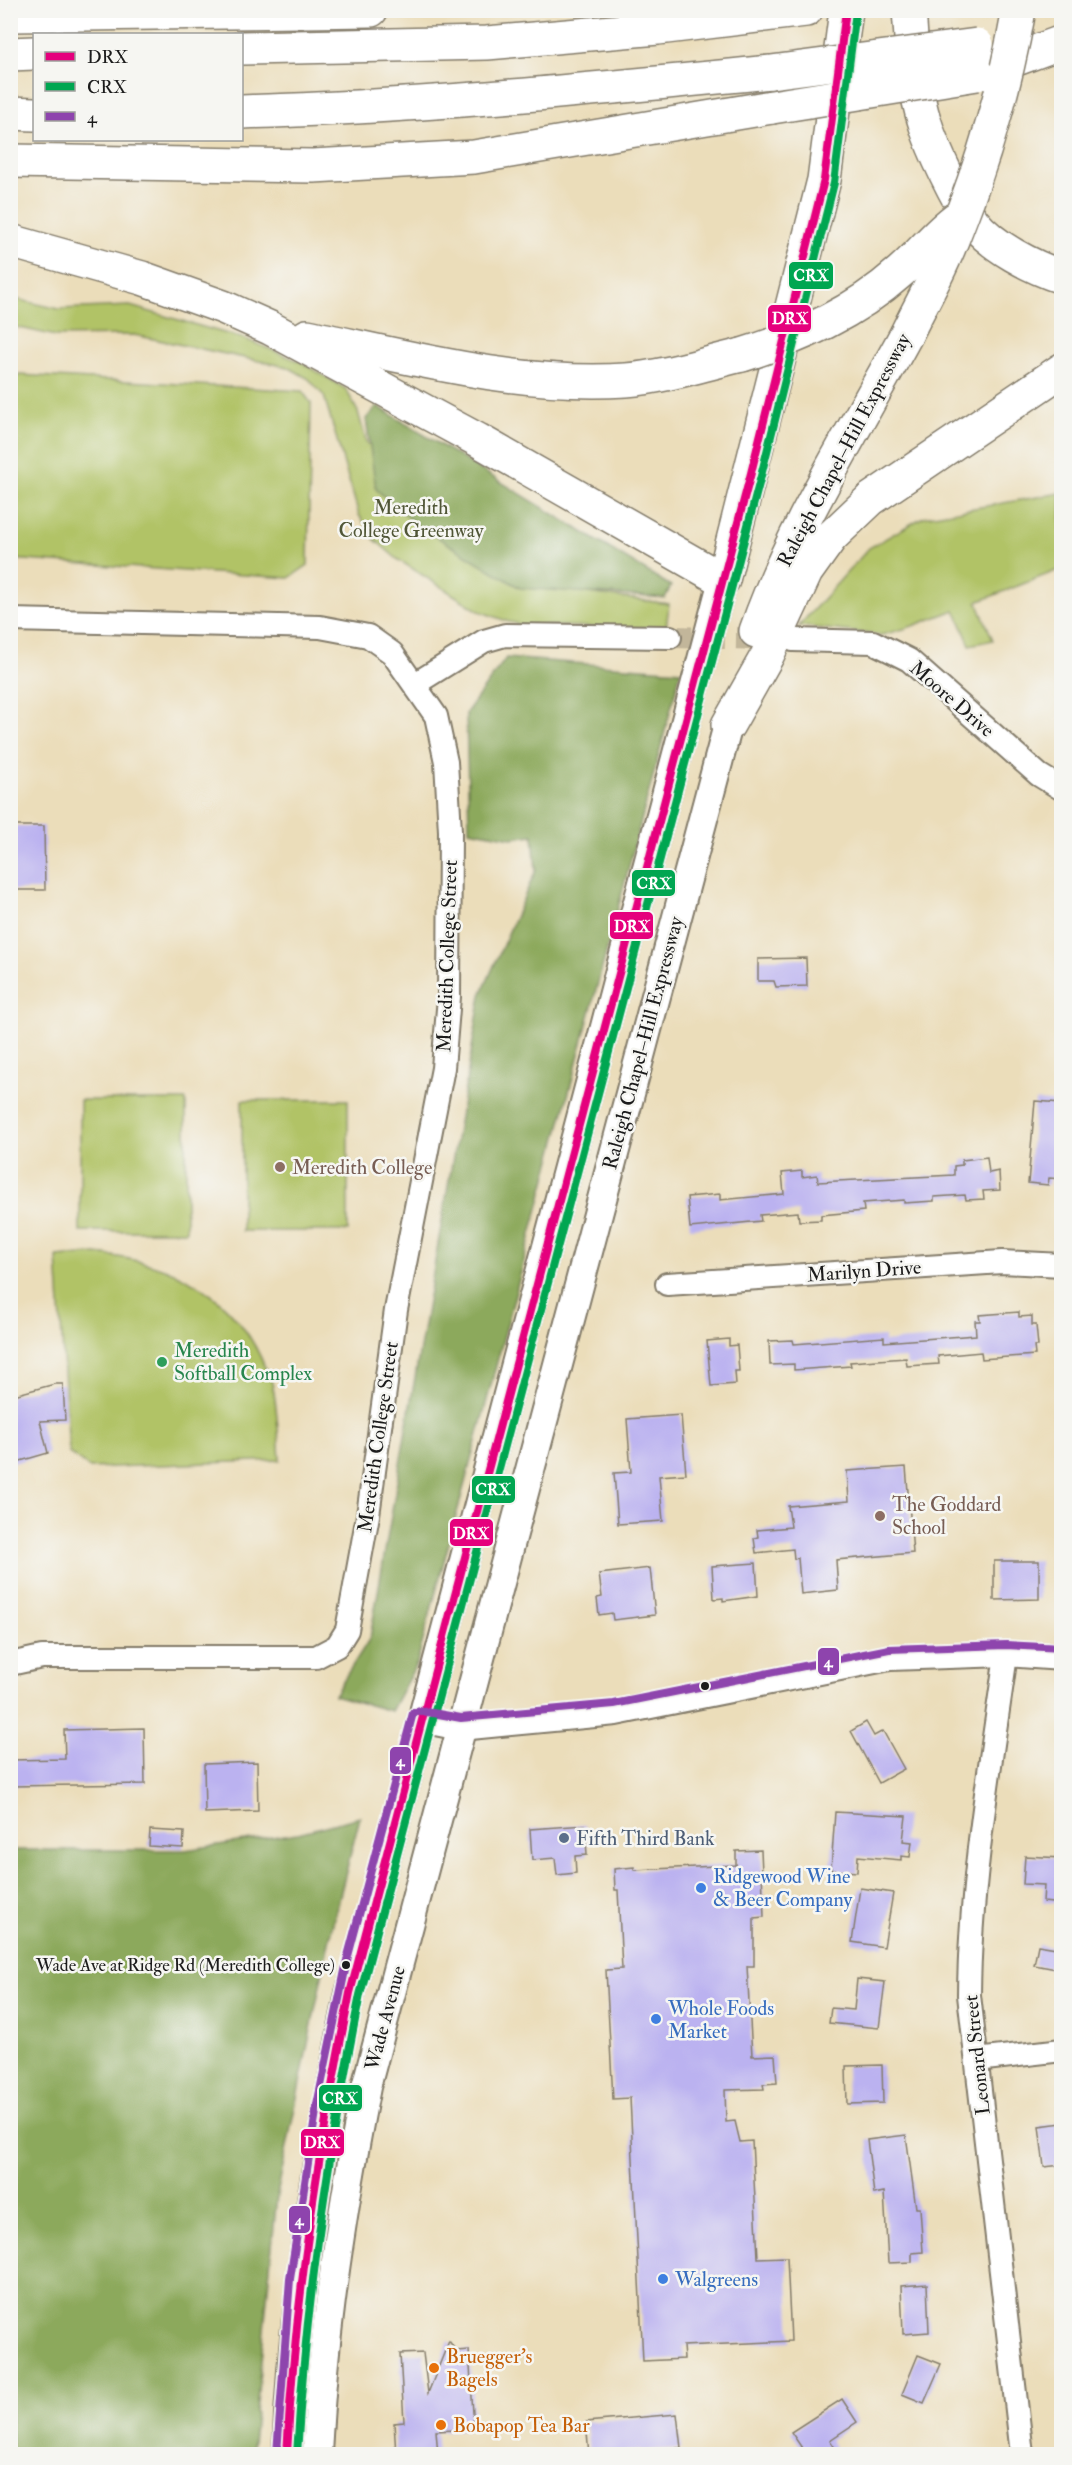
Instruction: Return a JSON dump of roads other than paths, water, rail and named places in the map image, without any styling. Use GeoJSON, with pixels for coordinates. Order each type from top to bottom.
{"type":"FeatureCollection","features":[{"type":"Feature","properties":{"kind":"highway"},"geometry":{"type":"LineString","coordinates":[[10,15],[371,10]]}},
{"type":"Feature","properties":{"kind":"highway"},"geometry":{"type":"LineString","coordinates":[[243,48],[487,43],[806,10]]}},
{"type":"Feature","properties":{"kind":"highway"},"geometry":{"type":"LineString","coordinates":[[10,241],[142,278],[223,307],[270,328],[478,440],[723,580],[824,180],[846,10]]}},
{"type":"Feature","properties":{"kind":"highway"},"geometry":{"type":"LineString","coordinates":[[909,10],[915,75],[925,123],[944,166],[974,222],[1003,248],[1034,268],[1062,277]]}},
{"type":"Feature","properties":{"kind":"highway","name":"Raleigh Chapel–Hill Expressway"},"geometry":{"type":"LineString","coordinates":[[728,725],[736,690],[783,560],[906,335],[952,241],[1005,82],[1019,10]]}},
{"type":"Feature","properties":{"kind":"highway"},"geometry":{"type":"LineString","coordinates":[[243,112],[350,109],[482,100],[771,72],[977,59],[1062,35]]}},
{"type":"Feature","properties":{"kind":"highway"},"geometry":{"type":"LineString","coordinates":[[10,161],[313,166],[474,157],[772,107],[977,59],[1062,42]]}},
{"type":"Feature","properties":{"kind":"highway"},"geometry":{"type":"LineString","coordinates":[[10,54],[33,53]]}},
{"type":"Feature","properties":{"kind":"highway"},"geometry":{"type":"LineString","coordinates":[[10,113],[33,114]]}},
{"type":"Feature","properties":{"kind":"highway"},"geometry":{"type":"LineString","coordinates":[[270,328],[461,368],[564,381],[628,380],[742,355],[776,344],[860,305],[902,271],[940,230],[962,214]]}},
{"type":"Feature","properties":{"kind":"highway"},"geometry":{"type":"LineString","coordinates":[[728,725],[767,656],[806,572],[831,537],[871,499],[1062,370]]}},
{"type":"Feature","properties":{"kind":"main road"},"geometry":{"type":"LineString","coordinates":[[420,1721],[723,580]]}},
{"type":"Feature","properties":{"kind":"main road","name":"Raleigh Chapel–Hill Expressway"},"geometry":{"type":"LineString","coordinates":[[460,1729],[728,725]]}},
{"type":"Feature","properties":{"kind":"main road","name":"Wade Avenue"},"geometry":{"type":"LineString","coordinates":[[287,2454],[301,2280],[321,2137],[367,1921],[420,1721]]}},
{"type":"Feature","properties":{"kind":"main road","name":"Wade Avenue"},"geometry":{"type":"LineString","coordinates":[[317,2454],[322,2371],[346,2188],[366,2087],[460,1729]]}},
{"type":"Feature","properties":{"kind":"street","name":"Meredith College Street"},"geometry":{"type":"LineString","coordinates":[[10,620],[320,627],[368,636],[392,652],[436,716],[446,762],[450,831],[449,997],[443,1068],[396,1310],[368,1515],[347,1630],[337,1646],[316,1657],[42,1657],[10,1664]]}},
{"type":"Feature","properties":{"kind":"street"},"geometry":{"type":"LineString","coordinates":[[415,684],[484,642],[505,635],[670,637]]}},
{"type":"Feature","properties":{"kind":"street","name":"Moore Drive"},"geometry":{"type":"LineString","coordinates":[[793,640],[873,642],[909,660],[1039,775],[1062,789]]}},
{"type":"Feature","properties":{"kind":"street","name":"Marilyn Drive"},"geometry":{"type":"LineString","coordinates":[[667,1284],[1002,1262],[1062,1265]]}},
{"type":"Feature","properties":{"kind":"street"},"geometry":{"type":"LineString","coordinates":[[420,1721],[460,1729],[616,1714],[884,1660],[1006,1655],[1062,1659]]}},
{"type":"Feature","properties":{"kind":"street","name":"Leonard Street"},"geometry":{"type":"LineString","coordinates":[[1006,1655],[985,1796],[970,1960],[969,1995],[1022,2454]]}},
{"type":"Feature","properties":{"kind":"street"},"geometry":{"type":"LineString","coordinates":[[976,2060],[1062,2050]]}},
{"type":"Feature","properties":{"kind":"tunnel"},"geometry":{"type":"LineString","coordinates":[[670,637],[771,639]]}},
{"type":"Feature","properties":{"kind":"place","name":"Meredith College"},"geometry":{"type":"Point","coordinates":[280,1167]}},
{"type":"Feature","properties":{"kind":"place","name":"Meredith Softball Complex"},"geometry":{"type":"Point","coordinates":[162,1362]}},
{"type":"Feature","properties":{"kind":"place","name":"The Goddard School"},"geometry":{"type":"Point","coordinates":[880,1516]}},
{"type":"Feature","properties":{"kind":"place","name":"Fifth Third Bank"},"geometry":{"type":"Point","coordinates":[564,1838]}},
{"type":"Feature","properties":{"kind":"place","name":"Ridgewood Wine & Beer Company"},"geometry":{"type":"Point","coordinates":[701,1888]}},
{"type":"Feature","properties":{"kind":"place","name":"Wade Ave at Ridge Rd (Meredith College)"},"geometry":{"type":"Point","coordinates":[346,1965]}},
{"type":"Feature","properties":{"kind":"place","name":"Whole Foods Market"},"geometry":{"type":"Point","coordinates":[656,2019]}},
{"type":"Feature","properties":{"kind":"place","name":"Walgreens"},"geometry":{"type":"Point","coordinates":[663,2279]}},
{"type":"Feature","properties":{"kind":"place","name":"Bruegger's Bagels"},"geometry":{"type":"Point","coordinates":[434,2368]}},
{"type":"Feature","properties":{"kind":"place","name":"Bobapop Tea Bar"},"geometry":{"type":"Point","coordinates":[441,2425]}},
{"type":"Feature","properties":{"kind":"park label","name":"Meredith College Greenway"},"geometry":{"type":"Point","coordinates":[411,518]}}]}
